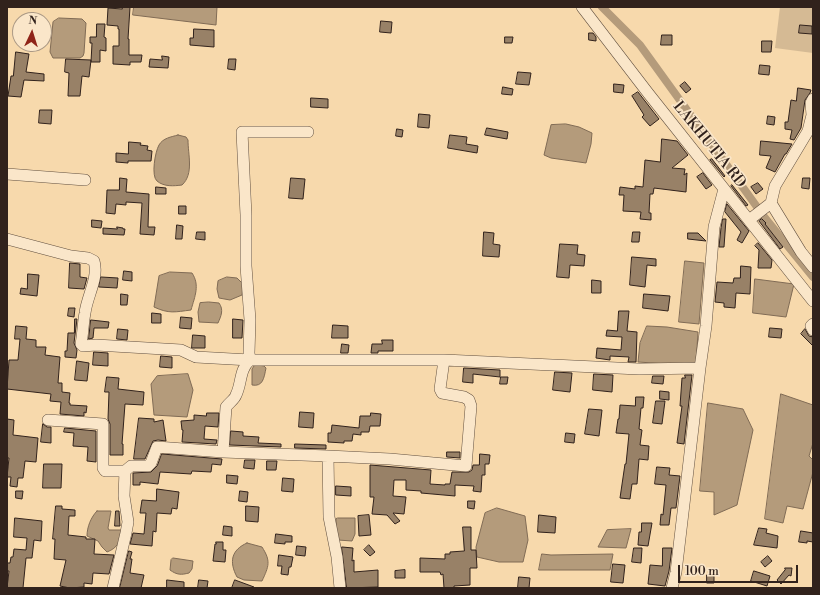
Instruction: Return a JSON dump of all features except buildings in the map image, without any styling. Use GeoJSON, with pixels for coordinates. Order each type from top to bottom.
{"type":"FeatureCollection","features":[{"type":"Feature","properties":{"kind":"street","name":"LAKHUTIA RD"},"geometry":{"type":"LineString","coordinates":[[582,7],[724,189],[753,217],[813,301]]}},
{"type":"Feature","properties":{"kind":"street"},"geometry":{"type":"LineString","coordinates":[[753,217],[769,204],[775,186],[808,131],[812,115],[811,103],[813,99]]}},
{"type":"Feature","properties":{"kind":"street"},"geometry":{"type":"LineString","coordinates":[[250,360],[248,353],[250,320],[246,274],[242,132],[308,132]]}},
{"type":"Feature","properties":{"kind":"street"},"geometry":{"type":"LineString","coordinates":[[7,174],[85,180]]}},
{"type":"Feature","properties":{"kind":"street"},"geometry":{"type":"LineString","coordinates":[[672,588],[676,572],[706,326],[714,227],[724,189]]}},
{"type":"Feature","properties":{"kind":"street"},"geometry":{"type":"LineString","coordinates":[[769,204],[801,252],[813,267]]}},
{"type":"Feature","properties":{"kind":"street"},"geometry":{"type":"LineString","coordinates":[[7,239],[71,256],[88,258],[94,261],[95,265],[92,287],[85,312],[81,344],[83,346],[96,345],[181,350],[196,357],[250,360],[444,360],[639,369],[700,368]]}},
{"type":"Feature","properties":{"kind":"street"},"geometry":{"type":"LineString","coordinates":[[813,324],[811,326],[813,330]]}},
{"type":"Feature","properties":{"kind":"street"},"geometry":{"type":"LineString","coordinates":[[223,452],[226,407],[236,396],[245,364],[250,360]]}},
{"type":"Feature","properties":{"kind":"street"},"geometry":{"type":"LineString","coordinates":[[48,420],[103,424],[103,468],[105,471],[125,471],[131,466],[148,466],[157,447],[223,452],[390,459],[466,466],[471,406],[469,400],[442,393],[440,389],[444,360]]}},
{"type":"Feature","properties":{"kind":"street"},"geometry":{"type":"LineString","coordinates":[[328,456],[329,517],[337,557],[340,588]]}},
{"type":"Feature","properties":{"kind":"street"},"geometry":{"type":"LineString","coordinates":[[113,588],[128,522],[124,496],[125,471]]}},
{"type":"Feature","properties":{"kind":"shaded area"},"geometry":{"type":"Polygon","coordinates":[[[134,7],[217,7],[216,25],[133,15],[134,7]]]}},
{"type":"Feature","properties":{"kind":"shaded area"},"geometry":{"type":"Polygon","coordinates":[[[780,7],[813,7],[813,53],[775,48],[780,7]]]}},
{"type":"Feature","properties":{"kind":"shaded area"},"geometry":{"type":"Polygon","coordinates":[[[59,18],[82,19],[86,23],[83,56],[80,58],[53,58],[50,52],[52,52],[53,22],[59,18]]]}},
{"type":"Feature","properties":{"kind":"shaded area"},"geometry":{"type":"Polygon","coordinates":[[[566,124],[579,127],[592,133],[586,163],[551,158],[544,155],[551,125],[566,124]]]}},
{"type":"Feature","properties":{"kind":"shaded area"},"geometry":{"type":"Polygon","coordinates":[[[178,135],[186,137],[188,140],[190,164],[188,175],[186,181],[182,185],[166,185],[160,183],[155,178],[154,164],[156,153],[159,145],[163,141],[167,138],[178,135]]]}},
{"type":"Feature","properties":{"kind":"shaded area"},"geometry":{"type":"Polygon","coordinates":[[[685,261],[704,263],[699,324],[679,322],[685,261]]]}},
{"type":"Feature","properties":{"kind":"shaded area"},"geometry":{"type":"Polygon","coordinates":[[[170,272],[192,273],[196,286],[191,310],[168,312],[154,307],[159,276],[170,272]]]}},
{"type":"Feature","properties":{"kind":"shaded area"},"geometry":{"type":"Polygon","coordinates":[[[227,277],[237,278],[243,284],[242,295],[230,300],[219,298],[217,289],[218,281],[227,277]]]}},
{"type":"Feature","properties":{"kind":"shaded area"},"geometry":{"type":"Polygon","coordinates":[[[755,279],[794,284],[786,317],[753,313],[755,279]]]}},
{"type":"Feature","properties":{"kind":"shaded area"},"geometry":{"type":"Polygon","coordinates":[[[200,303],[219,303],[221,306],[222,313],[218,323],[199,322],[198,312],[200,303]]]}},
{"type":"Feature","properties":{"kind":"shaded area"},"geometry":{"type":"Polygon","coordinates":[[[647,326],[667,327],[698,332],[696,363],[668,364],[638,362],[640,343],[647,326]]]}},
{"type":"Feature","properties":{"kind":"shaded area"},"geometry":{"type":"Polygon","coordinates":[[[258,365],[266,368],[264,378],[259,385],[252,385],[252,369],[254,366],[258,365]]]}},
{"type":"Feature","properties":{"kind":"shaded area"},"geometry":{"type":"Polygon","coordinates":[[[188,374],[193,390],[187,417],[154,415],[151,384],[157,376],[188,374]]]}},
{"type":"Feature","properties":{"kind":"shaded area"},"geometry":{"type":"Polygon","coordinates":[[[781,394],[813,405],[813,443],[809,456],[813,460],[813,472],[803,509],[787,506],[783,523],[765,519],[781,394]]]}},
{"type":"Feature","properties":{"kind":"shaded area"},"geometry":{"type":"Polygon","coordinates":[[[708,403],[743,409],[753,430],[737,505],[714,515],[714,492],[700,491],[708,403]]]}},
{"type":"Feature","properties":{"kind":"shaded area"},"geometry":{"type":"Polygon","coordinates":[[[497,508],[525,516],[528,540],[523,562],[499,562],[477,557],[476,547],[485,513],[497,508]]]}},
{"type":"Feature","properties":{"kind":"shaded area"},"geometry":{"type":"Polygon","coordinates":[[[97,511],[111,511],[108,528],[109,530],[122,530],[121,537],[116,546],[107,552],[98,541],[87,536],[90,522],[97,511]]]}},
{"type":"Feature","properties":{"kind":"shaded area"},"geometry":{"type":"Polygon","coordinates":[[[355,518],[355,534],[352,541],[338,540],[336,538],[336,519],[355,518]]]}},
{"type":"Feature","properties":{"kind":"shaded area"},"geometry":{"type":"Polygon","coordinates":[[[631,529],[626,548],[598,547],[607,530],[631,529]]]}},
{"type":"Feature","properties":{"kind":"shaded area"},"geometry":{"type":"Polygon","coordinates":[[[247,543],[262,547],[267,556],[268,564],[262,581],[244,580],[237,577],[234,572],[232,561],[233,557],[238,549],[247,543]]]}},
{"type":"Feature","properties":{"kind":"shaded area"},"geometry":{"type":"Polygon","coordinates":[[[542,554],[613,554],[610,570],[539,570],[542,554]]]}},
{"type":"Feature","properties":{"kind":"shaded area"},"geometry":{"type":"Polygon","coordinates":[[[173,558],[193,561],[192,569],[189,573],[184,574],[172,572],[170,570],[171,560],[173,558]]]}},
{"type":"Feature","properties":{"kind":"waterway"},"geometry":{"type":"LineString","coordinates":[[602,7],[640,45],[765,218],[813,277]]}}]}
